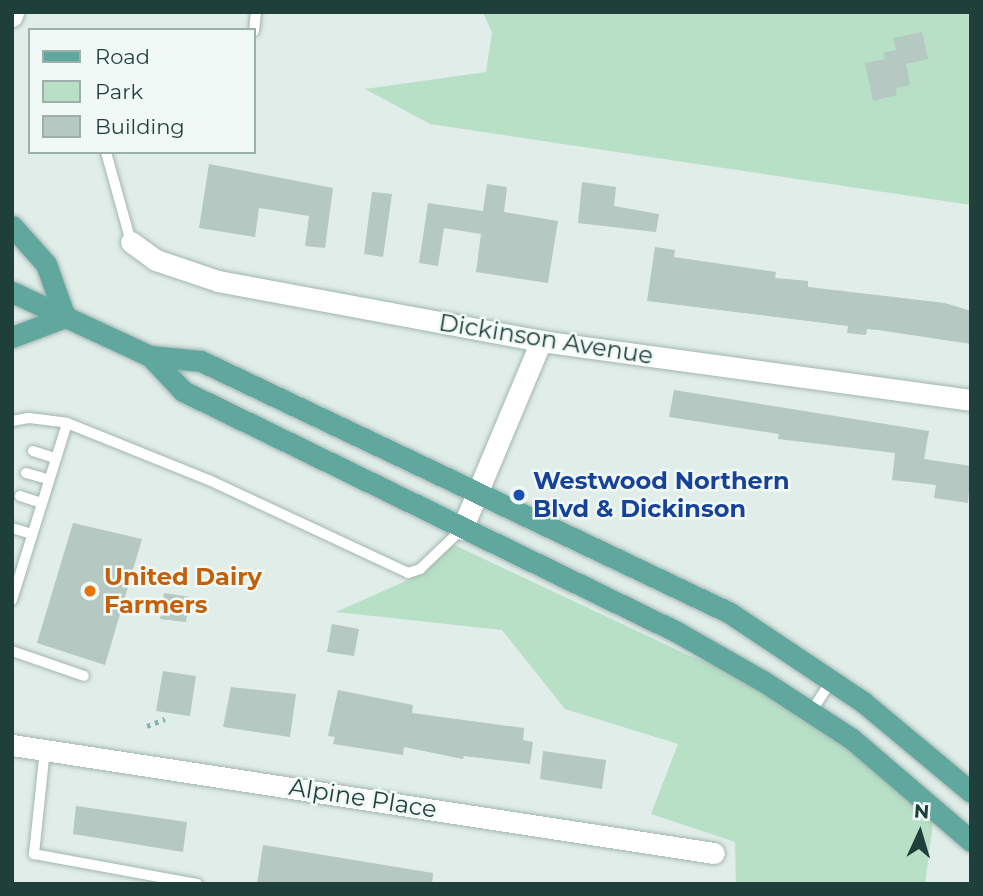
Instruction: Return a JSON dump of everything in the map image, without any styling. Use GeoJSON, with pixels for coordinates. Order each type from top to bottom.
{"type":"FeatureCollection","features":[{"type":"Feature","properties":{"kind":"main road"},"geometry":{"type":"LineString","coordinates":[[12,226],[46,264],[65,317]]}},
{"type":"Feature","properties":{"kind":"main road"},"geometry":{"type":"LineString","coordinates":[[12,292],[150,356],[201,361],[730,613],[832,680],[971,792]]}},
{"type":"Feature","properties":{"kind":"main road"},"geometry":{"type":"LineString","coordinates":[[12,337],[65,317]]}},
{"type":"Feature","properties":{"kind":"main road"},"geometry":{"type":"LineString","coordinates":[[150,356],[183,391],[677,632],[852,739],[971,841]]}},
{"type":"Feature","properties":{"kind":"street","name":"Dickinson Avenue"},"geometry":{"type":"LineString","coordinates":[[131,242],[156,260],[218,281],[541,341],[971,400]]}},
{"type":"Feature","properties":{"kind":"street"},"geometry":{"type":"LineString","coordinates":[[462,529],[541,341]]}},
{"type":"Feature","properties":{"kind":"street","name":"Alpine Place"},"geometry":{"type":"LineString","coordinates":[[12,745],[714,853]]}},
{"type":"Feature","properties":{"kind":"lane"},"geometry":{"type":"LineString","coordinates":[[107,154],[131,242]]}},
{"type":"Feature","properties":{"kind":"lane"},"geometry":{"type":"LineString","coordinates":[[12,421],[29,418],[67,423],[209,480],[400,571],[419,569],[462,529]]}},
{"type":"Feature","properties":{"kind":"lane"},"geometry":{"type":"LineString","coordinates":[[12,600],[18,560],[32,534],[47,479],[67,423]]}},
{"type":"Feature","properties":{"kind":"lane"},"geometry":{"type":"LineString","coordinates":[[33,451],[54,458]]}},
{"type":"Feature","properties":{"kind":"lane"},"geometry":{"type":"LineString","coordinates":[[26,473],[47,479]]}},
{"type":"Feature","properties":{"kind":"lane"},"geometry":{"type":"LineString","coordinates":[[20,496],[41,503]]}},
{"type":"Feature","properties":{"kind":"lane"},"geometry":{"type":"LineString","coordinates":[[12,528],[32,534]]}},
{"type":"Feature","properties":{"kind":"lane"},"geometry":{"type":"LineString","coordinates":[[12,651],[84,676]]}},
{"type":"Feature","properties":{"kind":"lane"},"geometry":{"type":"LineString","coordinates":[[811,712],[832,680]]}},
{"type":"Feature","properties":{"kind":"lane"},"geometry":{"type":"LineString","coordinates":[[45,748],[34,854],[197,884]]}},
{"type":"Feature","properties":{"kind":"path"},"geometry":{"type":"LineString","coordinates":[[147,726],[165,719]]}},
{"type":"Feature","properties":{"kind":"green space"},"geometry":{"type":"Polygon","coordinates":[[[483,12],[971,12],[971,205],[430,124],[365,89],[486,72],[492,33],[483,12]]]}},
{"type":"Feature","properties":{"kind":"green space"},"geometry":{"type":"Polygon","coordinates":[[[448,542],[690,656],[763,681],[935,807],[925,884],[736,884],[735,842],[651,814],[678,744],[565,709],[502,630],[336,612],[426,572],[448,542]]]}},
{"type":"Feature","properties":{"kind":"building"},"geometry":{"type":"Polygon","coordinates":[[[922,32],[928,59],[906,64],[910,85],[896,88],[897,95],[873,101],[865,63],[885,59],[883,53],[896,50],[893,38],[922,32]]]}},
{"type":"Feature","properties":{"kind":"building"},"geometry":{"type":"Polygon","coordinates":[[[209,164],[333,188],[325,248],[305,246],[309,216],[259,208],[255,237],[199,228],[209,164]]]}},
{"type":"Feature","properties":{"kind":"building"},"geometry":{"type":"Polygon","coordinates":[[[582,182],[616,187],[614,206],[659,214],[656,232],[578,223],[582,182]]]}},
{"type":"Feature","properties":{"kind":"building"},"geometry":{"type":"Polygon","coordinates":[[[487,184],[507,187],[504,212],[558,221],[548,283],[476,272],[481,234],[444,228],[438,266],[419,263],[428,203],[483,211],[487,184]]]}},
{"type":"Feature","properties":{"kind":"building"},"geometry":{"type":"Polygon","coordinates":[[[372,192],[392,194],[383,257],[364,254],[372,192]]]}},
{"type":"Feature","properties":{"kind":"building"},"geometry":{"type":"Polygon","coordinates":[[[655,247],[675,250],[674,257],[776,272],[775,278],[808,281],[808,287],[945,303],[971,311],[971,344],[867,329],[866,335],[847,333],[848,326],[647,301],[655,247]]]}},
{"type":"Feature","properties":{"kind":"building"},"geometry":{"type":"Polygon","coordinates":[[[674,390],[929,431],[924,459],[971,466],[968,503],[934,498],[936,485],[892,480],[895,453],[778,439],[779,434],[669,417],[674,390]]]}},
{"type":"Feature","properties":{"kind":"building","name":"United Dairy Farmers"},"geometry":{"type":"Polygon","coordinates":[[[73,523],[142,539],[105,665],[37,643],[73,523]]]}},
{"type":"Feature","properties":{"kind":"building"},"geometry":{"type":"Polygon","coordinates":[[[164,593],[190,597],[186,622],[160,619],[164,593]]]}},
{"type":"Feature","properties":{"kind":"building"},"geometry":{"type":"Polygon","coordinates":[[[332,624],[359,629],[354,656],[327,652],[332,624]]]}},
{"type":"Feature","properties":{"kind":"building"},"geometry":{"type":"Polygon","coordinates":[[[163,671],[196,676],[190,716],[156,711],[163,671]]]}},
{"type":"Feature","properties":{"kind":"building"},"geometry":{"type":"Polygon","coordinates":[[[231,687],[296,694],[290,737],[223,727],[231,687]]]}},
{"type":"Feature","properties":{"kind":"building"},"geometry":{"type":"Polygon","coordinates":[[[338,690],[413,705],[412,713],[524,728],[523,740],[533,742],[530,764],[464,756],[463,759],[404,747],[403,755],[333,744],[335,737],[328,736],[338,690]]]}},
{"type":"Feature","properties":{"kind":"building"},"geometry":{"type":"Polygon","coordinates":[[[543,751],[606,760],[602,789],[540,779],[543,751]]]}},
{"type":"Feature","properties":{"kind":"building"},"geometry":{"type":"Polygon","coordinates":[[[76,806],[187,822],[183,852],[73,834],[76,806]]]}},
{"type":"Feature","properties":{"kind":"building"},"geometry":{"type":"Polygon","coordinates":[[[263,845],[433,873],[432,884],[257,884],[263,845]]]}},
{"type":"Feature","properties":{"kind":"place","name":"Westwood Northern Blvd & Dickinson"},"geometry":{"type":"Point","coordinates":[519,495]}},
{"type":"Feature","properties":{"kind":"place","name":"United Dairy Farmers"},"geometry":{"type":"Point","coordinates":[90,591]}}]}
